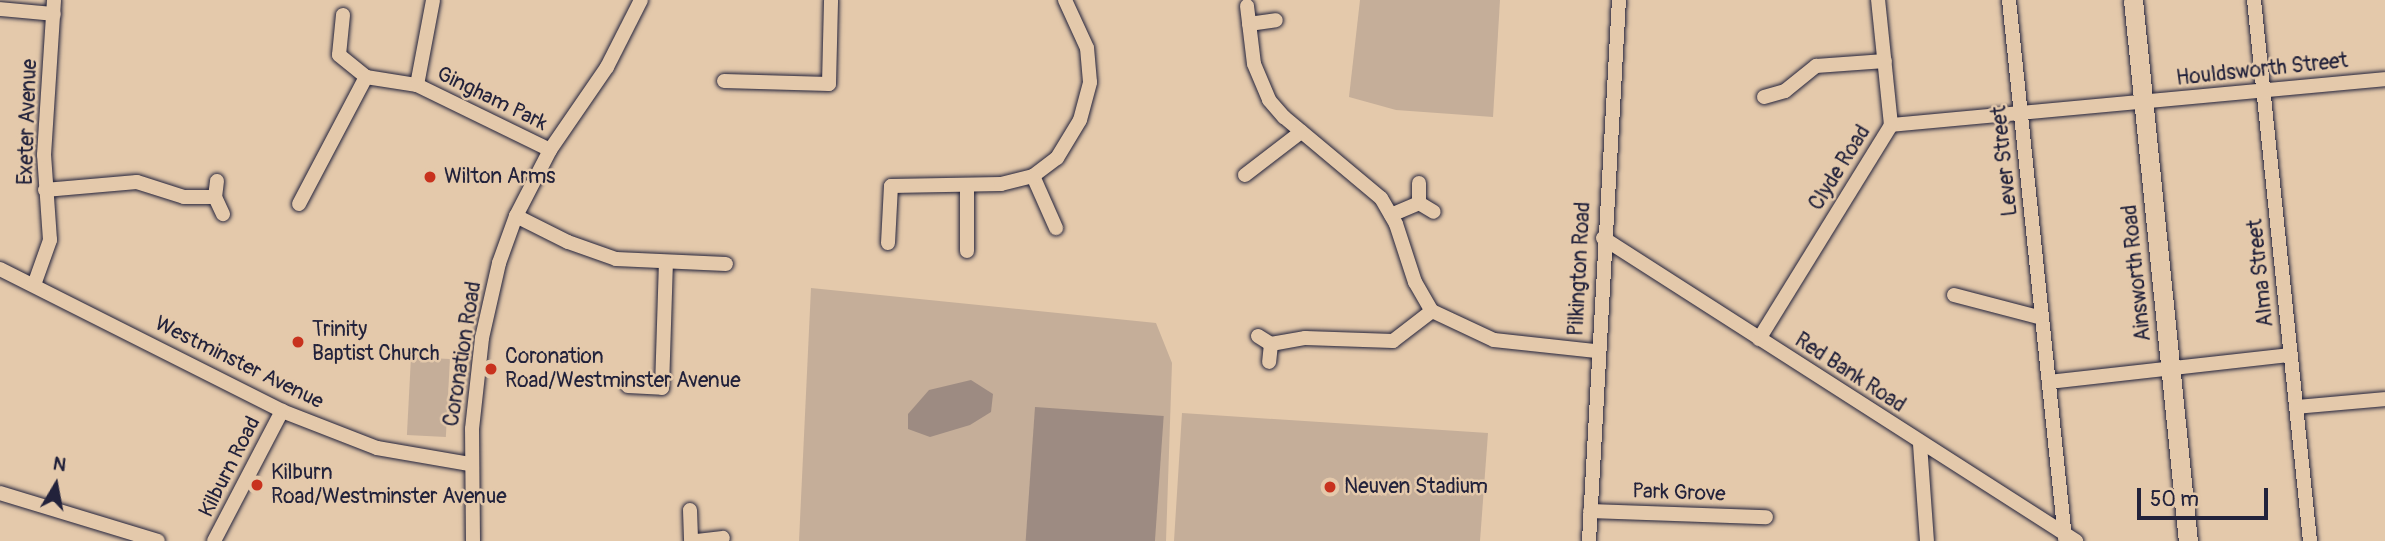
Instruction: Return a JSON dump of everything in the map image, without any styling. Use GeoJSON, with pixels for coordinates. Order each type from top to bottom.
{"type":"FeatureCollection","features":[{"type":"Feature","properties":{"kind":"main road","name":"Ainsworth Road"},"geometry":{"type":"LineString","coordinates":[[2133,0],[2188,541]]}},
{"type":"Feature","properties":{"kind":"street","name":"Gingham Park"},"geometry":{"type":"LineString","coordinates":[[417,85],[433,0]]}},
{"type":"Feature","properties":{"kind":"street","name":"Coronation Road"},"geometry":{"type":"LineString","coordinates":[[473,541],[470,464],[482,338],[499,263],[516,216],[550,150],[607,67],[641,0]]}},
{"type":"Feature","properties":{"kind":"street"},"geometry":{"type":"LineString","coordinates":[[724,81],[829,84],[831,0]]}},
{"type":"Feature","properties":{"kind":"street"},"geometry":{"type":"LineString","coordinates":[[888,243],[891,186],[967,187],[1033,176],[1057,158],[1087,102],[1087,48],[1065,0]]}},
{"type":"Feature","properties":{"kind":"street","name":"Pilkington Road"},"geometry":{"type":"LineString","coordinates":[[1589,541],[1596,351],[1619,0]]}},
{"type":"Feature","properties":{"kind":"street","name":"Clyde Road"},"geometry":{"type":"LineString","coordinates":[[1759,339],[1891,125],[1878,0]]}},
{"type":"Feature","properties":{"kind":"street","name":"Lever Street"},"geometry":{"type":"LineString","coordinates":[[2009,0],[2049,382],[2069,538]]}},
{"type":"Feature","properties":{"kind":"street","name":"Alma Street"},"geometry":{"type":"LineString","coordinates":[[2254,0],[2310,541]]}},
{"type":"Feature","properties":{"kind":"street"},"geometry":{"type":"LineString","coordinates":[[1247,6],[1261,84],[1284,117],[1371,189],[1391,215],[1415,282],[1432,311],[1494,340],[1596,351]]}},
{"type":"Feature","properties":{"kind":"street"},"geometry":{"type":"LineString","coordinates":[[0,9],[54,7]]}},
{"type":"Feature","properties":{"kind":"street","name":"Exeter Avenue"},"geometry":{"type":"LineString","coordinates":[[34,285],[50,240],[46,190],[54,7]]}},
{"type":"Feature","properties":{"kind":"street"},"geometry":{"type":"LineString","coordinates":[[299,204],[366,77],[339,55],[343,15]]}},
{"type":"Feature","properties":{"kind":"street"},"geometry":{"type":"LineString","coordinates":[[1249,24],[1276,20]]}},
{"type":"Feature","properties":{"kind":"street"},"geometry":{"type":"LineString","coordinates":[[1764,97],[1785,90],[1815,66],[1885,61]]}},
{"type":"Feature","properties":{"kind":"street","name":"Gingham Park"},"geometry":{"type":"LineString","coordinates":[[366,77],[417,85],[550,150]]}},
{"type":"Feature","properties":{"kind":"street","name":"Houldsworth Street"},"geometry":{"type":"LineString","coordinates":[[1891,125],[2021,110],[2143,102],[2385,79]]}},
{"type":"Feature","properties":{"kind":"street"},"geometry":{"type":"LineString","coordinates":[[1245,175],[1275,163],[1301,132]]}},
{"type":"Feature","properties":{"kind":"street"},"geometry":{"type":"LineString","coordinates":[[1033,176],[1056,228]]}},
{"type":"Feature","properties":{"kind":"street"},"geometry":{"type":"LineString","coordinates":[[217,180],[215,197],[223,214]]}},
{"type":"Feature","properties":{"kind":"street"},"geometry":{"type":"LineString","coordinates":[[46,190],[137,182],[184,197],[215,197]]}},
{"type":"Feature","properties":{"kind":"street"},"geometry":{"type":"LineString","coordinates":[[1419,183],[1419,203]]}},
{"type":"Feature","properties":{"kind":"street"},"geometry":{"type":"LineString","coordinates":[[967,187],[967,251]]}},
{"type":"Feature","properties":{"kind":"street"},"geometry":{"type":"LineString","coordinates":[[1391,215],[1419,203]]}},
{"type":"Feature","properties":{"kind":"street"},"geometry":{"type":"LineString","coordinates":[[1419,203],[1434,212]]}},
{"type":"Feature","properties":{"kind":"street"},"geometry":{"type":"LineString","coordinates":[[516,216],[568,242],[616,259],[726,264]]}},
{"type":"Feature","properties":{"kind":"street","name":"Red Bank Road"},"geometry":{"type":"LineString","coordinates":[[1603,238],[2069,538]]}},
{"type":"Feature","properties":{"kind":"street"},"geometry":{"type":"LineString","coordinates":[[628,386],[663,388],[666,263]]}},
{"type":"Feature","properties":{"kind":"street","name":"Westminster Avenue"},"geometry":{"type":"LineString","coordinates":[[0,269],[282,411],[377,448],[470,464]]}},
{"type":"Feature","properties":{"kind":"street"},"geometry":{"type":"LineString","coordinates":[[1954,295],[2042,318]]}},
{"type":"Feature","properties":{"kind":"street"},"geometry":{"type":"LineString","coordinates":[[1258,335],[1272,344],[1305,338],[1393,341],[1432,311]]}},
{"type":"Feature","properties":{"kind":"street"},"geometry":{"type":"LineString","coordinates":[[1269,362],[1272,344]]}},
{"type":"Feature","properties":{"kind":"street"},"geometry":{"type":"LineString","coordinates":[[2049,382],[2290,355]]}},
{"type":"Feature","properties":{"kind":"street"},"geometry":{"type":"LineString","coordinates":[[2295,407],[2385,399]]}},
{"type":"Feature","properties":{"kind":"street","name":"Kilburn Road"},"geometry":{"type":"LineString","coordinates":[[214,541],[282,411]]}},
{"type":"Feature","properties":{"kind":"street"},"geometry":{"type":"LineString","coordinates":[[1920,444],[1927,541]]}},
{"type":"Feature","properties":{"kind":"street"},"geometry":{"type":"LineString","coordinates":[[0,493],[158,541]]}},
{"type":"Feature","properties":{"kind":"street"},"geometry":{"type":"LineString","coordinates":[[690,510],[694,541],[723,538]]}},
{"type":"Feature","properties":{"kind":"street","name":"Park Grove"},"geometry":{"type":"LineString","coordinates":[[1590,511],[1766,517]]}},
{"type":"Feature","properties":{"kind":"shaded area"},"geometry":{"type":"Polygon","coordinates":[[[1360,0],[1500,0],[1493,117],[1396,110],[1349,97],[1360,0]]]}},
{"type":"Feature","properties":{"kind":"shaded area"},"geometry":{"type":"Polygon","coordinates":[[[811,288],[1156,323],[1172,363],[1166,541],[799,541],[811,288]]]}},
{"type":"Feature","properties":{"kind":"shaded area"},"geometry":{"type":"Polygon","coordinates":[[[411,357],[450,359],[446,437],[407,435],[411,357]]]}},
{"type":"Feature","properties":{"kind":"shaded area"},"geometry":{"type":"Polygon","coordinates":[[[971,380],[993,394],[991,412],[970,425],[930,437],[908,429],[908,414],[929,390],[971,380]]]}},
{"type":"Feature","properties":{"kind":"shaded area"},"geometry":{"type":"Polygon","coordinates":[[[1035,407],[1164,416],[1155,541],[1026,541],[1035,407]]]}},
{"type":"Feature","properties":{"kind":"shaded area","name":"Neuven Stadium"},"geometry":{"type":"Polygon","coordinates":[[[1182,413],[1488,433],[1480,541],[1174,541],[1182,413]]]}},
{"type":"Feature","properties":{"kind":"place","name":"Wilton Arms"},"geometry":{"type":"Point","coordinates":[430,177]}},
{"type":"Feature","properties":{"kind":"place","name":"Trinity Baptist Church"},"geometry":{"type":"Point","coordinates":[298,342]}},
{"type":"Feature","properties":{"kind":"place","name":"Coronation Road/Westminster Avenue"},"geometry":{"type":"Point","coordinates":[491,369]}},
{"type":"Feature","properties":{"kind":"place","name":"Kilburn Road/Westminster Avenue"},"geometry":{"type":"Point","coordinates":[257,485]}},
{"type":"Feature","properties":{"kind":"place","name":"Neuven Stadium"},"geometry":{"type":"Point","coordinates":[1330,487]}}]}
